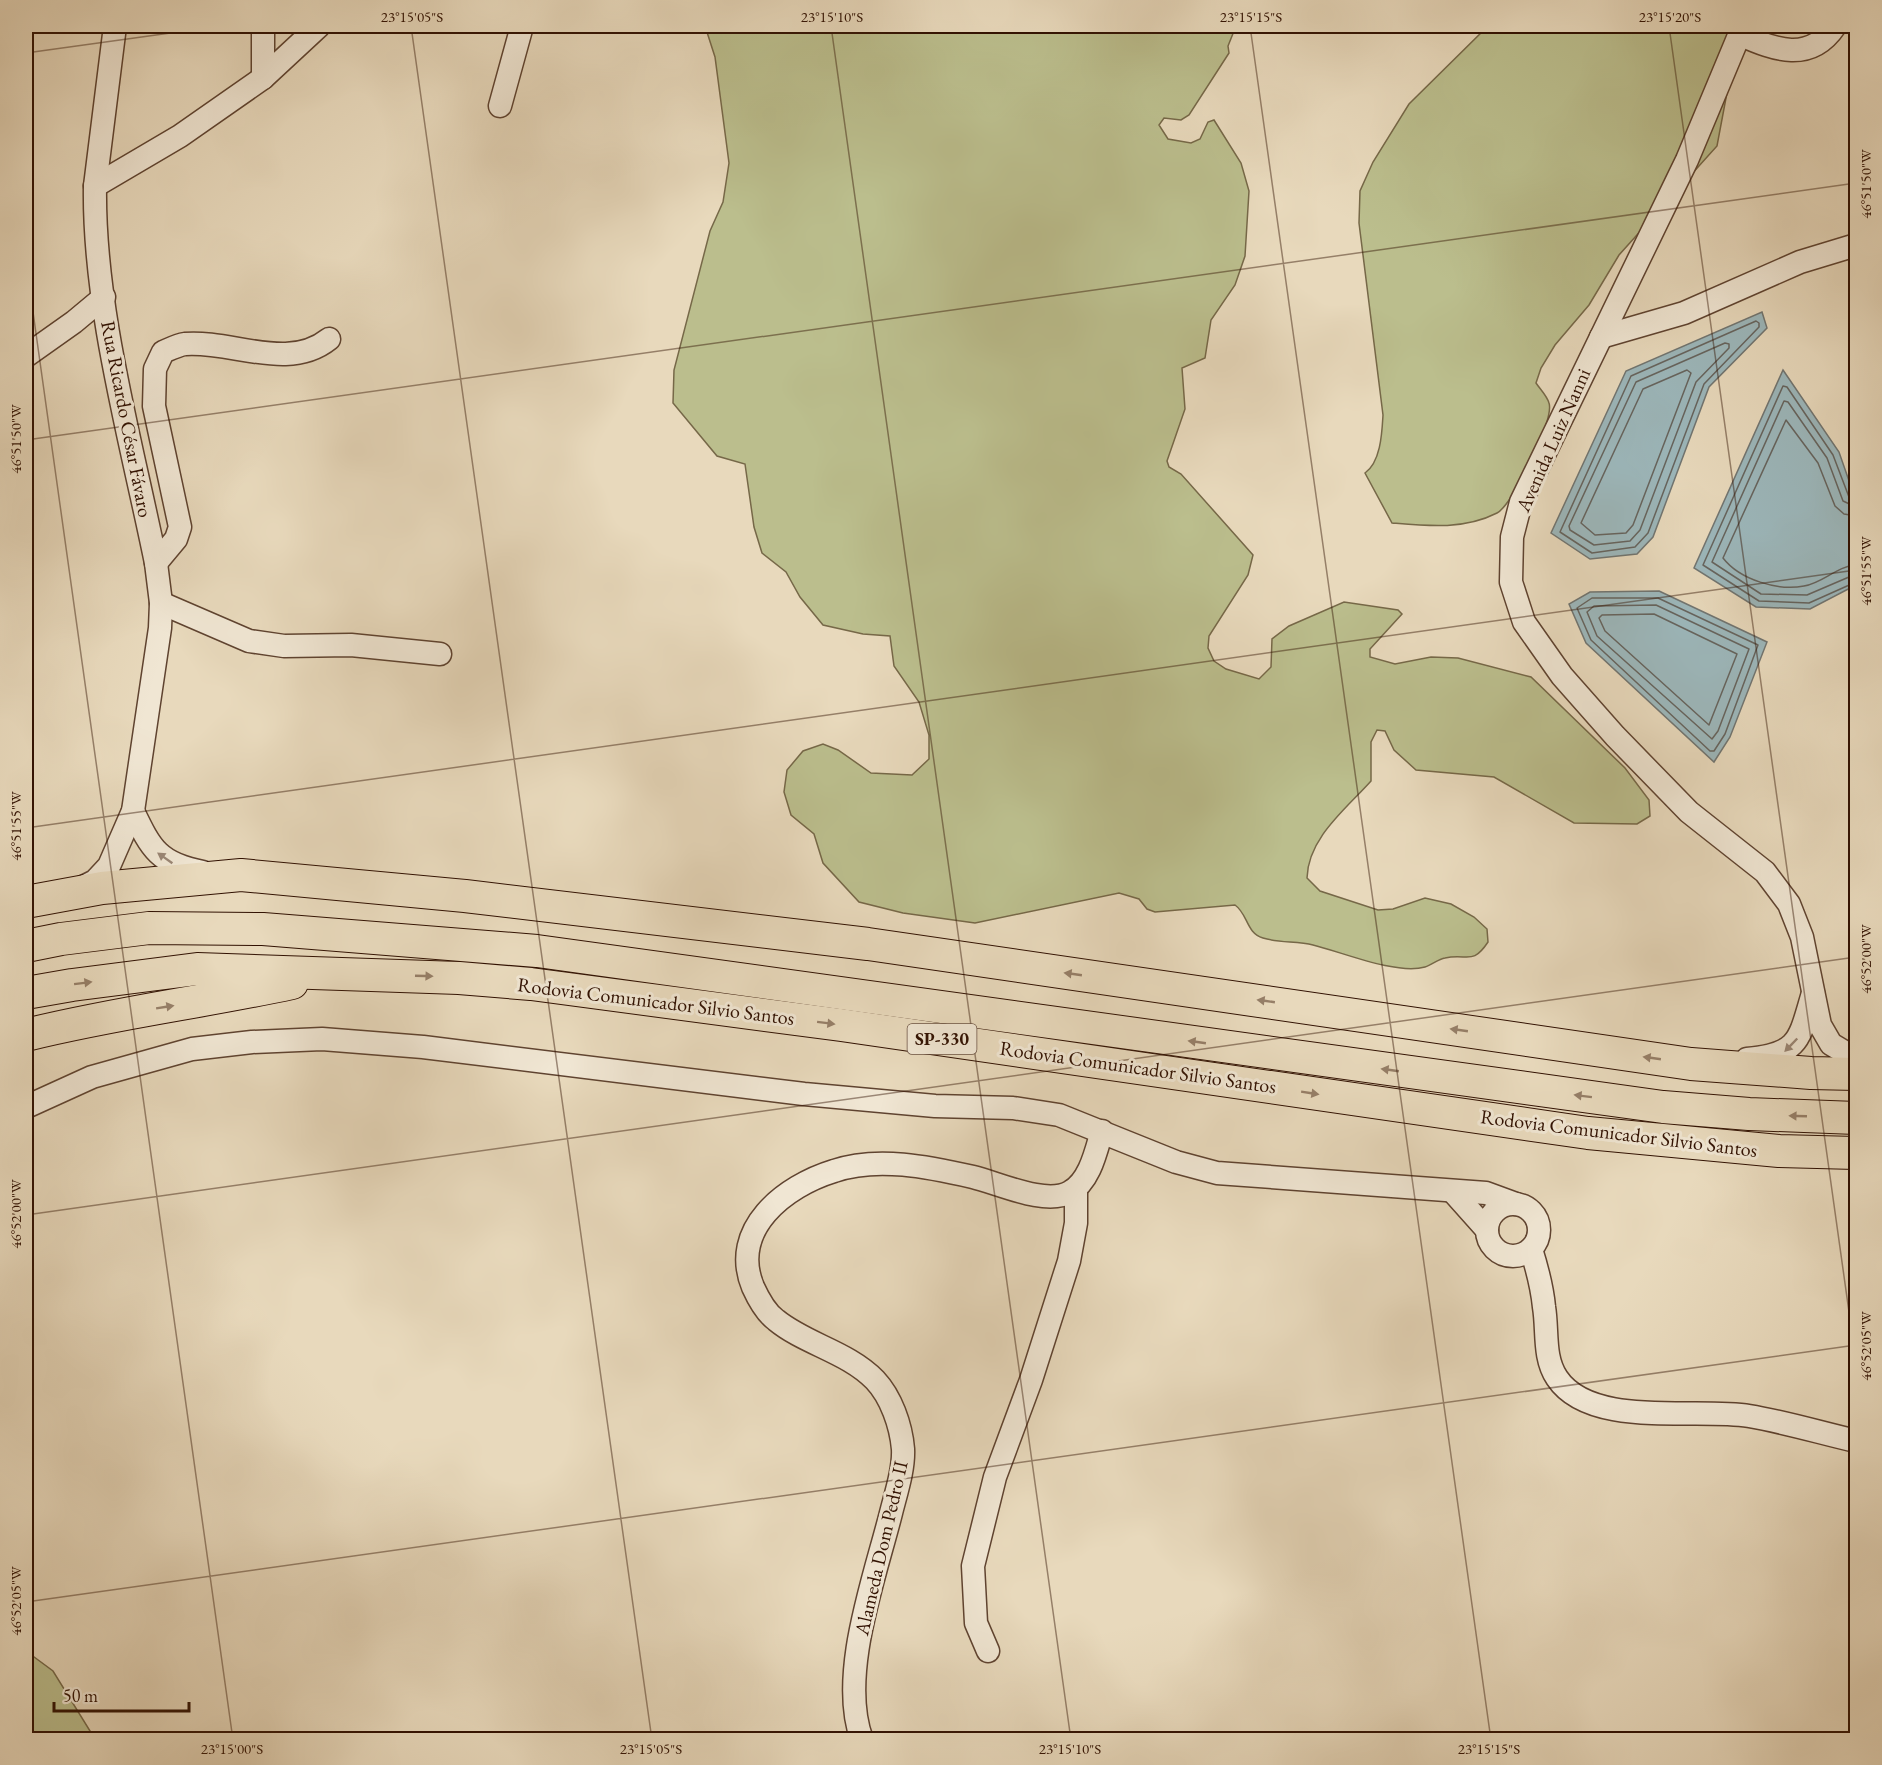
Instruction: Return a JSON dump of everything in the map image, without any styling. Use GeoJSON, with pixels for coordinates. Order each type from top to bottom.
{"type":"FeatureCollection","features":[{"type":"Feature","properties":{"kind":"highway"},"geometry":{"type":"LineString","coordinates":[[29,902],[102,888],[241,875],[465,896],[868,944],[1691,1064],[1857,1074]]}},
{"type":"Feature","properties":{"kind":"highway","name":"Rodovia Comunicador Silvio Santos"},"geometry":{"type":"LineString","coordinates":[[26,946],[61,939],[149,928],[263,929],[537,951],[1663,1107],[1749,1114],[1857,1118]]}},
{"type":"Feature","properties":{"kind":"highway","name":"Rodovia Comunicador Silvio Santos"},"geometry":{"type":"LineString","coordinates":[[26,993],[197,969],[381,974],[531,984],[841,1025],[1588,1133],[1746,1149],[1857,1153]]}},
{"type":"Feature","properties":{"kind":"highway"},"geometry":{"type":"LineString","coordinates":[[26,1035],[91,1019],[246,994],[292,983],[381,974]]}},
{"type":"Feature","properties":{"kind":"street","name":"Rua Ricardo César Fávaro"},"geometry":{"type":"LineString","coordinates":[[29,902],[77,890],[95,880],[108,866],[133,811],[160,628],[161,603],[156,563],[104,297],[94,210],[115,26]]}},
{"type":"Feature","properties":{"kind":"street"},"geometry":{"type":"LineString","coordinates":[[263,26],[263,78]]}},
{"type":"Feature","properties":{"kind":"street"},"geometry":{"type":"LineString","coordinates":[[95,186],[180,136],[263,78],[319,26]]}},
{"type":"Feature","properties":{"kind":"street"},"geometry":{"type":"LineString","coordinates":[[500,106],[522,26]]}},
{"type":"Feature","properties":{"kind":"street"},"geometry":{"type":"LineString","coordinates":[[1742,30],[1765,46],[1793,52],[1812,47],[1830,34],[1835,26]]}},
{"type":"Feature","properties":{"kind":"street","name":"Avenida Luiz Nanni"},"geometry":{"type":"LineString","coordinates":[[1742,30],[1687,160],[1521,502],[1512,537],[1510,582],[1524,622],[1562,676],[1689,812],[1765,872],[1789,904],[1802,937],[1820,1025],[1831,1044],[1857,1059]]}},
{"type":"Feature","properties":{"kind":"street"},"geometry":{"type":"LineString","coordinates":[[1601,337],[1684,313],[1800,262],[1857,245]]}},
{"type":"Feature","properties":{"kind":"street"},"geometry":{"type":"LineString","coordinates":[[26,356],[74,322],[104,297]]}},
{"type":"Feature","properties":{"kind":"street"},"geometry":{"type":"LineString","coordinates":[[156,563],[176,539],[180,527],[154,405],[155,369],[163,352],[184,344],[297,355],[317,349],[329,339]]}},
{"type":"Feature","properties":{"kind":"street"},"geometry":{"type":"LineString","coordinates":[[161,603],[249,641],[284,646],[351,645],[440,654]]}},
{"type":"Feature","properties":{"kind":"street"},"geometry":{"type":"LineString","coordinates":[[133,811],[149,845],[179,867],[241,875]]}},
{"type":"Feature","properties":{"kind":"street"},"geometry":{"type":"LineString","coordinates":[[1691,1064],[1769,1057],[1786,1051],[1796,1042],[1814,992]]}},
{"type":"Feature","properties":{"kind":"street"},"geometry":{"type":"LineString","coordinates":[[26,1107],[92,1077],[192,1049],[252,1042],[322,1039],[423,1047],[804,1094],[935,1106],[1013,1108],[1059,1115],[1176,1162],[1217,1173],[1486,1193],[1516,1204],[1531,1211],[1536,1218],[1538,1234],[1531,1249],[1516,1256],[1500,1253],[1488,1239],[1487,1230],[1488,1221],[1499,1208],[1516,1204]]}},
{"type":"Feature","properties":{"kind":"street"},"geometry":{"type":"LineString","coordinates":[[988,1651],[976,1623],[973,1566],[995,1477],[1032,1380],[1069,1261],[1076,1223],[1076,1189],[1091,1166],[1102,1131]]}},
{"type":"Feature","properties":{"kind":"street","name":"Alameda Dom Pedro II"},"geometry":{"type":"LineString","coordinates":[[862,1740],[855,1699],[855,1663],[896,1492],[903,1451],[899,1425],[890,1403],[875,1380],[851,1363],[775,1320],[759,1300],[750,1279],[748,1256],[754,1227],[775,1202],[815,1177],[854,1164],[909,1166],[972,1177],[1033,1194],[1058,1196],[1076,1189]]}},
{"type":"Feature","properties":{"kind":"street"},"geometry":{"type":"LineString","coordinates":[[1454,1192],[1487,1230]]}},
{"type":"Feature","properties":{"kind":"street"},"geometry":{"type":"LineString","coordinates":[[1531,1249],[1540,1275],[1547,1353],[1557,1378],[1572,1394],[1594,1405],[1657,1415],[1748,1416],[1857,1441]]}},
{"type":"Feature","properties":{"kind":"green space"},"geometry":{"type":"Polygon","coordinates":[[[705,26],[1236,26],[1228,46],[1229,53],[1189,115],[1181,120],[1164,118],[1159,125],[1168,139],[1191,143],[1200,139],[1208,122],[1214,120],[1241,163],[1249,191],[1245,256],[1235,285],[1211,320],[1205,358],[1182,368],[1185,409],[1167,461],[1169,467],[1181,474],[1253,555],[1248,575],[1209,636],[1208,648],[1214,661],[1226,669],[1259,679],[1271,667],[1272,639],[1289,626],[1344,602],[1398,610],[1402,614],[1370,649],[1370,657],[1395,664],[1431,657],[1458,658],[1531,677],[1625,768],[1649,800],[1650,816],[1637,824],[1574,823],[1494,777],[1416,770],[1394,750],[1385,731],[1377,730],[1371,742],[1371,781],[1340,813],[1321,837],[1309,863],[1307,878],[1320,891],[1378,910],[1393,909],[1425,898],[1451,904],[1474,917],[1487,929],[1488,942],[1478,954],[1469,957],[1445,958],[1425,967],[1413,969],[1369,962],[1307,944],[1275,941],[1257,936],[1235,905],[1155,912],[1147,909],[1139,899],[1119,893],[975,923],[903,913],[859,902],[823,863],[814,834],[791,815],[784,792],[787,770],[803,751],[823,744],[838,750],[871,773],[912,775],[929,759],[929,735],[919,702],[894,666],[890,636],[863,634],[823,625],[800,597],[786,572],[762,553],[754,527],[745,464],[717,456],[673,403],[674,370],[710,231],[723,202],[729,163],[715,57],[705,26]]]}},
{"type":"Feature","properties":{"kind":"green space"},"geometry":{"type":"Polygon","coordinates":[[[1496,26],[1749,26],[1729,82],[1717,146],[1619,255],[1589,305],[1555,345],[1541,368],[1536,383],[1549,403],[1546,426],[1522,480],[1504,507],[1497,513],[1472,522],[1445,526],[1392,523],[1365,473],[1377,454],[1383,415],[1359,223],[1360,191],[1373,162],[1409,104],[1485,29],[1496,26]]]}},
{"type":"Feature","properties":{"kind":"green space"},"geometry":{"type":"Polygon","coordinates":[[[26,1651],[53,1671],[95,1739],[26,1739],[26,1651]]]}},
{"type":"Feature","properties":{"kind":"water"},"geometry":{"type":"Polygon","coordinates":[[[1762,312],[1767,328],[1709,387],[1653,537],[1637,554],[1590,559],[1551,533],[1626,371],[1762,312]]]}},
{"type":"Feature","properties":{"kind":"water"},"geometry":{"type":"Polygon","coordinates":[[[1783,370],[1839,452],[1856,501],[1856,585],[1810,609],[1756,607],[1694,568],[1783,370]]]}},
{"type":"Feature","properties":{"kind":"water"},"geometry":{"type":"Polygon","coordinates":[[[1659,591],[1767,642],[1730,737],[1714,762],[1586,643],[1569,604],[1590,592],[1659,591]]]}}]}
